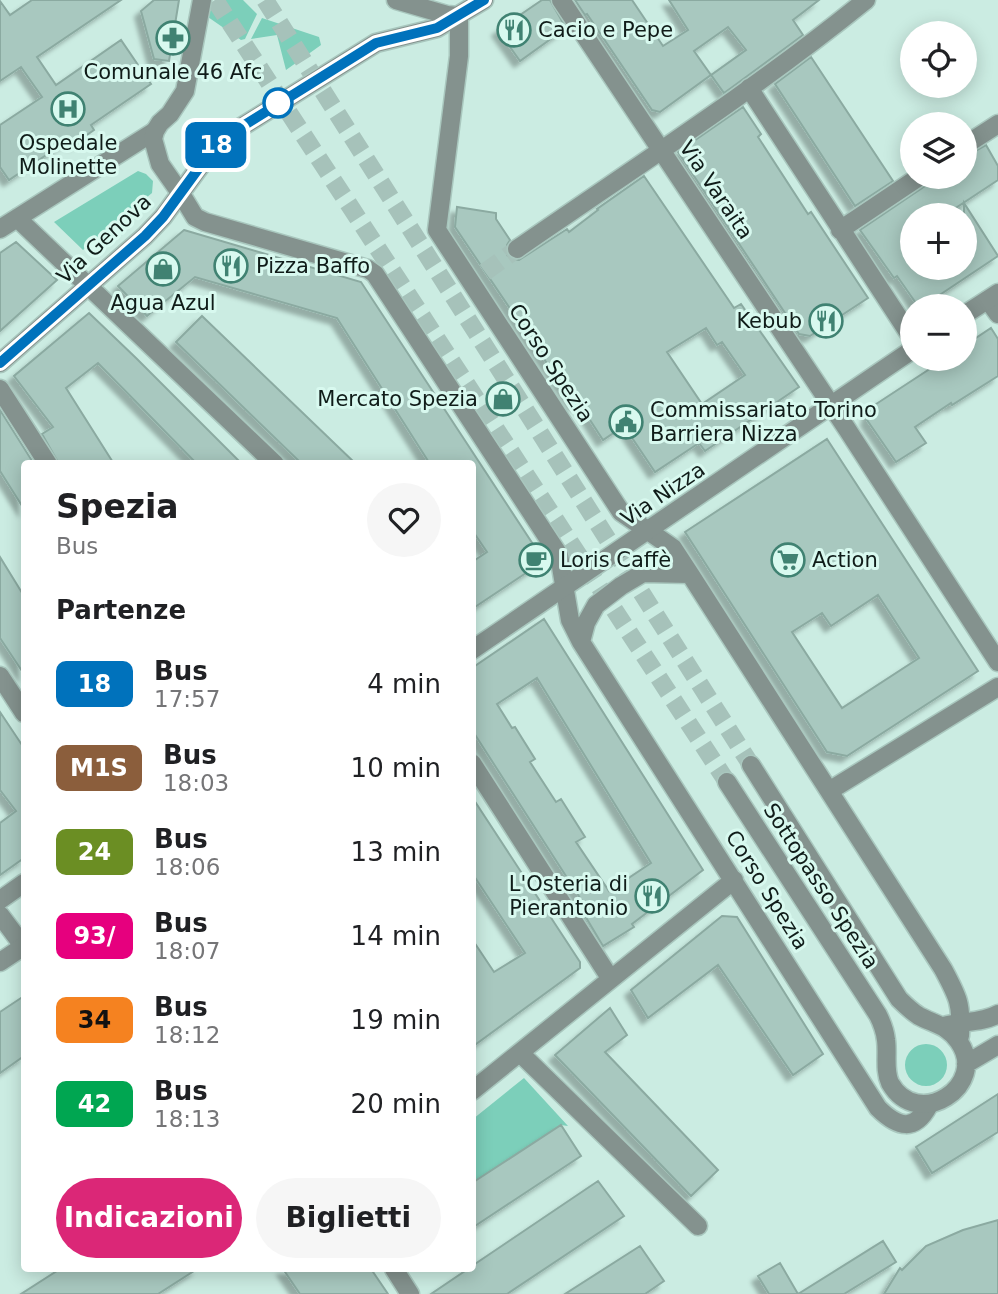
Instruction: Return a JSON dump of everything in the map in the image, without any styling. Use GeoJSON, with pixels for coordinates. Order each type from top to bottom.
{"type":"FeatureCollection","features":[{"type":"Feature","properties":{"kind":"street"},"geometry":{"type":"LineString","coordinates":[[0,229],[155,131],[185,91],[202,0]]}},
{"type":"Feature","properties":{"kind":"street"},"geometry":{"type":"LineString","coordinates":[[396,0],[459,16]]}},
{"type":"Feature","properties":{"kind":"street","name":"Via Genova"},"geometry":{"type":"LineString","coordinates":[[0,363],[145,236],[181,194],[215,146],[244,124],[376,43],[437,28],[484,0]]}},
{"type":"Feature","properties":{"kind":"street","name":"Via Varaita"},"geometry":{"type":"LineString","coordinates":[[561,0],[998,662]]}},
{"type":"Feature","properties":{"kind":"street"},"geometry":{"type":"LineString","coordinates":[[517,249],[749,88],[866,0]]}},
{"type":"Feature","properties":{"kind":"street","name":"Corso Spezia"},"geometry":{"type":"LineString","coordinates":[[181,194],[195,216],[205,222],[375,274],[552,542],[559,555],[570,620],[581,642],[878,1108],[898,1123],[916,1123],[929,1105],[952,1095],[964,1075],[966,1064],[952,1023],[959,1000],[943,969],[673,548],[621,512],[478,277],[438,230],[458,56],[459,16]]}},
{"type":"Feature","properties":{"kind":"street"},"geometry":{"type":"LineString","coordinates":[[749,88],[900,320]]}},
{"type":"Feature","properties":{"kind":"street"},"geometry":{"type":"LineString","coordinates":[[977,138],[998,124]]}},
{"type":"Feature","properties":{"kind":"street"},"geometry":{"type":"LineString","coordinates":[[155,131],[153,147],[156,156],[181,194]]}},
{"type":"Feature","properties":{"kind":"street"},"geometry":{"type":"LineString","coordinates":[[840,230],[901,189]]}},
{"type":"Feature","properties":{"kind":"street"},"geometry":{"type":"LineString","coordinates":[[17,218],[271,460]]}},
{"type":"Feature","properties":{"kind":"street"},"geometry":{"type":"LineString","coordinates":[[977,311],[995,303]]}},
{"type":"Feature","properties":{"kind":"street","name":"Via Nizza"},"geometry":{"type":"LineString","coordinates":[[476,647],[900,358]]}},
{"type":"Feature","properties":{"kind":"street"},"geometry":{"type":"LineString","coordinates":[[0,389],[45,460]]}},
{"type":"Feature","properties":{"kind":"street"},"geometry":{"type":"LineString","coordinates":[[581,642],[586,623],[596,605],[621,586],[643,573],[690,574]]}},
{"type":"Feature","properties":{"kind":"street"},"geometry":{"type":"LineString","coordinates":[[0,676],[21,708]]}},
{"type":"Feature","properties":{"kind":"street"},"geometry":{"type":"LineString","coordinates":[[829,791],[998,687]]}},
{"type":"Feature","properties":{"kind":"street","name":"Sottopasso Spezia"},"geometry":{"type":"LineString","coordinates":[[751,765],[899,999],[920,1016],[952,1023]]}},
{"type":"Feature","properties":{"kind":"street"},"geometry":{"type":"LineString","coordinates":[[476,769],[610,978]]}},
{"type":"Feature","properties":{"kind":"street","name":"Sottopasso Spezia"},"geometry":{"type":"LineString","coordinates":[[727,782],[878,1015],[887,1041],[889,1081],[904,1097],[929,1105]]}},
{"type":"Feature","properties":{"kind":"street"},"geometry":{"type":"LineString","coordinates":[[476,1088],[734,880]]}},
{"type":"Feature","properties":{"kind":"street"},"geometry":{"type":"LineString","coordinates":[[0,900],[21,885]]}},
{"type":"Feature","properties":{"kind":"street"},"geometry":{"type":"LineString","coordinates":[[0,915],[21,943]]}},
{"type":"Feature","properties":{"kind":"street"},"geometry":{"type":"LineString","coordinates":[[0,962],[21,949]]}},
{"type":"Feature","properties":{"kind":"street"},"geometry":{"type":"LineString","coordinates":[[952,1023],[991,1018],[998,1014]]}},
{"type":"Feature","properties":{"kind":"street"},"geometry":{"type":"LineString","coordinates":[[966,1064],[998,1045]]}},
{"type":"Feature","properties":{"kind":"street"},"geometry":{"type":"LineString","coordinates":[[520,1053],[698,1226]]}},
{"type":"Feature","properties":{"kind":"street"},"geometry":{"type":"LineString","coordinates":[[396,1272],[410,1294]]}},
{"type":"Feature","properties":{"kind":"green space"},"geometry":{"type":"Polygon","coordinates":[[[223,0],[243,0],[257,14],[245,39],[241,40],[208,17],[211,9],[223,0]]]}},
{"type":"Feature","properties":{"kind":"green space"},"geometry":{"type":"Polygon","coordinates":[[[262,18],[319,37],[321,45],[286,70],[277,35],[251,39],[262,18]]]}},
{"type":"Feature","properties":{"kind":"green space"},"geometry":{"type":"Polygon","coordinates":[[[138,171],[153,181],[152,193],[83,250],[54,222],[138,171]]]}},
{"type":"Feature","properties":{"kind":"green space"},"geometry":{"type":"Polygon","coordinates":[[[926,1044],[941,1050],[947,1065],[941,1080],[926,1086],[911,1080],[905,1065],[911,1050],[926,1044]]]}},
{"type":"Feature","properties":{"kind":"green space"},"geometry":{"type":"Polygon","coordinates":[[[524,1078],[568,1126],[561,1125],[476,1181],[476,1117],[524,1078]]]}},
{"type":"Feature","properties":{"kind":"building"},"geometry":{"type":"Polygon","coordinates":[[[32,0],[121,0],[37,57],[56,85],[121,40],[151,84],[91,125],[94,130],[74,144],[70,139],[9,180],[0,167],[0,125],[42,97],[21,67],[0,81],[0,1],[10,15],[32,0]]]}},
{"type":"Feature","properties":{"kind":"building"},"geometry":{"type":"Polygon","coordinates":[[[154,0],[179,0],[169,61],[154,59],[141,11],[154,0]]]}},
{"type":"Feature","properties":{"kind":"building"},"geometry":{"type":"Polygon","coordinates":[[[542,0],[550,0],[566,28],[520,61],[498,30],[542,0]]]}},
{"type":"Feature","properties":{"kind":"building"},"geometry":{"type":"Polygon","coordinates":[[[575,0],[632,0],[663,46],[688,30],[669,0],[819,0],[793,20],[803,35],[724,93],[711,75],[660,112],[652,110],[587,14],[585,15],[575,0]],[[728,27],[694,51],[711,75],[746,50],[728,27]]]}},
{"type":"Feature","properties":{"kind":"building"},"geometry":{"type":"Polygon","coordinates":[[[811,57],[893,181],[855,206],[775,84],[811,57]]]}},
{"type":"Feature","properties":{"kind":"building"},"geometry":{"type":"Polygon","coordinates":[[[743,107],[761,134],[758,137],[808,214],[811,212],[868,298],[810,336],[799,334],[678,152],[743,107]]]}},
{"type":"Feature","properties":{"kind":"building"},"geometry":{"type":"Polygon","coordinates":[[[986,145],[998,166],[998,180],[963,203],[900,203],[900,280],[962,280],[941,294],[910,294],[897,276],[894,278],[860,230],[921,189],[977,189],[977,150],[986,145]]]}},
{"type":"Feature","properties":{"kind":"building"},"geometry":{"type":"Polygon","coordinates":[[[644,176],[734,308],[741,304],[799,387],[705,451],[699,443],[655,472],[624,426],[603,440],[579,403],[575,405],[455,227],[457,207],[496,213],[496,219],[510,240],[507,255],[519,260],[567,229],[569,232],[644,176]],[[706,328],[667,352],[702,404],[745,375],[722,342],[717,345],[706,328]]]}},
{"type":"Feature","properties":{"kind":"building"},"geometry":{"type":"Polygon","coordinates":[[[977,223],[998,256],[977,270],[977,223]]]}},
{"type":"Feature","properties":{"kind":"building"},"geometry":{"type":"Polygon","coordinates":[[[184,230],[361,282],[544,561],[476,606],[476,559],[487,552],[476,536],[476,460],[427,460],[337,318],[195,277],[147,316],[118,286],[184,230]]]}},
{"type":"Feature","properties":{"kind":"building"},"geometry":{"type":"Polygon","coordinates":[[[16,242],[57,280],[0,331],[0,253],[16,242]]]}},
{"type":"Feature","properties":{"kind":"building"},"geometry":{"type":"Polygon","coordinates":[[[89,313],[238,460],[193,460],[98,363],[66,388],[111,460],[57,460],[42,434],[53,427],[14,376],[89,313]]]}},
{"type":"Feature","properties":{"kind":"building"},"geometry":{"type":"Polygon","coordinates":[[[202,316],[352,460],[298,460],[176,342],[202,316]]]}},
{"type":"Feature","properties":{"kind":"building"},"geometry":{"type":"Polygon","coordinates":[[[991,328],[998,339],[998,376],[915,427],[926,443],[896,462],[867,420],[870,408],[927,371],[977,371],[977,337],[991,328]]]}},
{"type":"Feature","properties":{"kind":"building"},"geometry":{"type":"Polygon","coordinates":[[[0,410],[31,460],[21,460],[21,504],[0,471],[0,410]]]}},
{"type":"Feature","properties":{"kind":"building"},"geometry":{"type":"Polygon","coordinates":[[[827,439],[978,671],[847,756],[827,752],[685,532],[827,439]],[[878,595],[831,626],[822,613],[792,632],[842,708],[919,658],[878,595]]]}},
{"type":"Feature","properties":{"kind":"building"},"geometry":{"type":"Polygon","coordinates":[[[0,557],[21,591],[21,670],[0,638],[0,557]]]}},
{"type":"Feature","properties":{"kind":"building"},"geometry":{"type":"Polygon","coordinates":[[[544,619],[703,870],[632,924],[634,927],[603,946],[578,904],[582,901],[476,736],[476,665],[544,619]],[[537,678],[497,704],[535,759],[530,762],[556,802],[561,799],[585,837],[576,842],[609,891],[651,863],[537,678]]]}},
{"type":"Feature","properties":{"kind":"building"},"geometry":{"type":"Polygon","coordinates":[[[0,712],[21,744],[21,860],[0,875],[0,823],[16,811],[0,790],[0,712]]]}},
{"type":"Feature","properties":{"kind":"building"},"geometry":{"type":"Polygon","coordinates":[[[476,803],[580,962],[580,968],[476,1044],[476,945],[494,972],[525,953],[476,879],[476,803]]]}},
{"type":"Feature","properties":{"kind":"building"},"geometry":{"type":"Polygon","coordinates":[[[722,916],[737,917],[823,1054],[793,1075],[718,965],[648,1018],[631,990],[722,916]]]}},
{"type":"Feature","properties":{"kind":"building"},"geometry":{"type":"Polygon","coordinates":[[[21,998],[21,1058],[0,1073],[0,1012],[21,998]]]}},
{"type":"Feature","properties":{"kind":"building"},"geometry":{"type":"Polygon","coordinates":[[[610,1008],[627,1035],[605,1052],[718,1170],[691,1196],[555,1055],[610,1008]]]}},
{"type":"Feature","properties":{"kind":"building"},"geometry":{"type":"Polygon","coordinates":[[[998,1094],[998,1132],[932,1173],[916,1147],[998,1094]]]}},
{"type":"Feature","properties":{"kind":"building"},"geometry":{"type":"Polygon","coordinates":[[[561,1125],[581,1156],[476,1225],[476,1180],[561,1125]]]}},
{"type":"Feature","properties":{"kind":"building"},"geometry":{"type":"Polygon","coordinates":[[[598,1181],[624,1216],[507,1294],[431,1294],[464,1272],[476,1272],[476,1263],[598,1181]]]}},
{"type":"Feature","properties":{"kind":"building"},"geometry":{"type":"Polygon","coordinates":[[[998,1220],[998,1294],[884,1294],[900,1268],[902,1270],[926,1246],[963,1230],[998,1220]]]}},
{"type":"Feature","properties":{"kind":"building"},"geometry":{"type":"Polygon","coordinates":[[[883,1241],[896,1262],[844,1294],[798,1294],[883,1241]]]}},
{"type":"Feature","properties":{"kind":"building"},"geometry":{"type":"Polygon","coordinates":[[[640,1246],[664,1281],[645,1294],[565,1294],[640,1246]]]}},
{"type":"Feature","properties":{"kind":"building"},"geometry":{"type":"Polygon","coordinates":[[[780,1263],[798,1294],[769,1294],[758,1276],[780,1263]]]}},
{"type":"Feature","properties":{"kind":"building"},"geometry":{"type":"Polygon","coordinates":[[[55,1272],[192,1272],[158,1294],[21,1294],[55,1272]]]}},
{"type":"Feature","properties":{"kind":"building"},"geometry":{"type":"Polygon","coordinates":[[[285,1272],[373,1272],[388,1294],[300,1294],[285,1272]]]}},
{"type":"Feature","properties":{"kind":"tunnel"},"geometry":{"type":"LineString","coordinates":[[215,0],[727,782]]}},
{"type":"Feature","properties":{"kind":"tunnel"},"geometry":{"type":"LineString","coordinates":[[265,0],[751,765]]}},
{"type":"Feature","properties":{"kind":"tunnel"},"geometry":{"type":"LineString","coordinates":[[485,272],[517,249]]}},
{"type":"Feature","properties":{"kind":"bus line","name":"18"},"geometry":{"type":"LineString","coordinates":[[0,363],[145,236],[181,194],[215,146],[230,134],[376,43],[437,28],[484,0]]}},
{"type":"Feature","properties":{"kind":"place","name":"Cacio e Pepe"},"geometry":{"type":"Point","coordinates":[514,30]}},
{"type":"Feature","properties":{"kind":"place","name":"Comunale 46 Afc"},"geometry":{"type":"Point","coordinates":[173,38]}},
{"type":"Feature","properties":{"kind":"place","name":"Ospedale Molinette"},"geometry":{"type":"Point","coordinates":[68,109]}},
{"type":"Feature","properties":{"kind":"place","name":"Pizza Baffo"},"geometry":{"type":"Point","coordinates":[231,266]}},
{"type":"Feature","properties":{"kind":"place","name":"Agua Azul"},"geometry":{"type":"Point","coordinates":[163,269]}},
{"type":"Feature","properties":{"kind":"place","name":"Kebub"},"geometry":{"type":"Point","coordinates":[826,321]}},
{"type":"Feature","properties":{"kind":"place","name":"Mercato Spezia"},"geometry":{"type":"Point","coordinates":[503,399]}},
{"type":"Feature","properties":{"kind":"place","name":"Commissariato Torino Barriera Nizza"},"geometry":{"type":"Point","coordinates":[626,422]}},
{"type":"Feature","properties":{"kind":"place","name":"Loris Caffè"},"geometry":{"type":"Point","coordinates":[536,560]}},
{"type":"Feature","properties":{"kind":"place","name":"Action"},"geometry":{"type":"Point","coordinates":[788,560]}},
{"type":"Feature","properties":{"kind":"place","name":"L'Osteria di Pierantonio"},"geometry":{"type":"Point","coordinates":[652,896]}}]}
